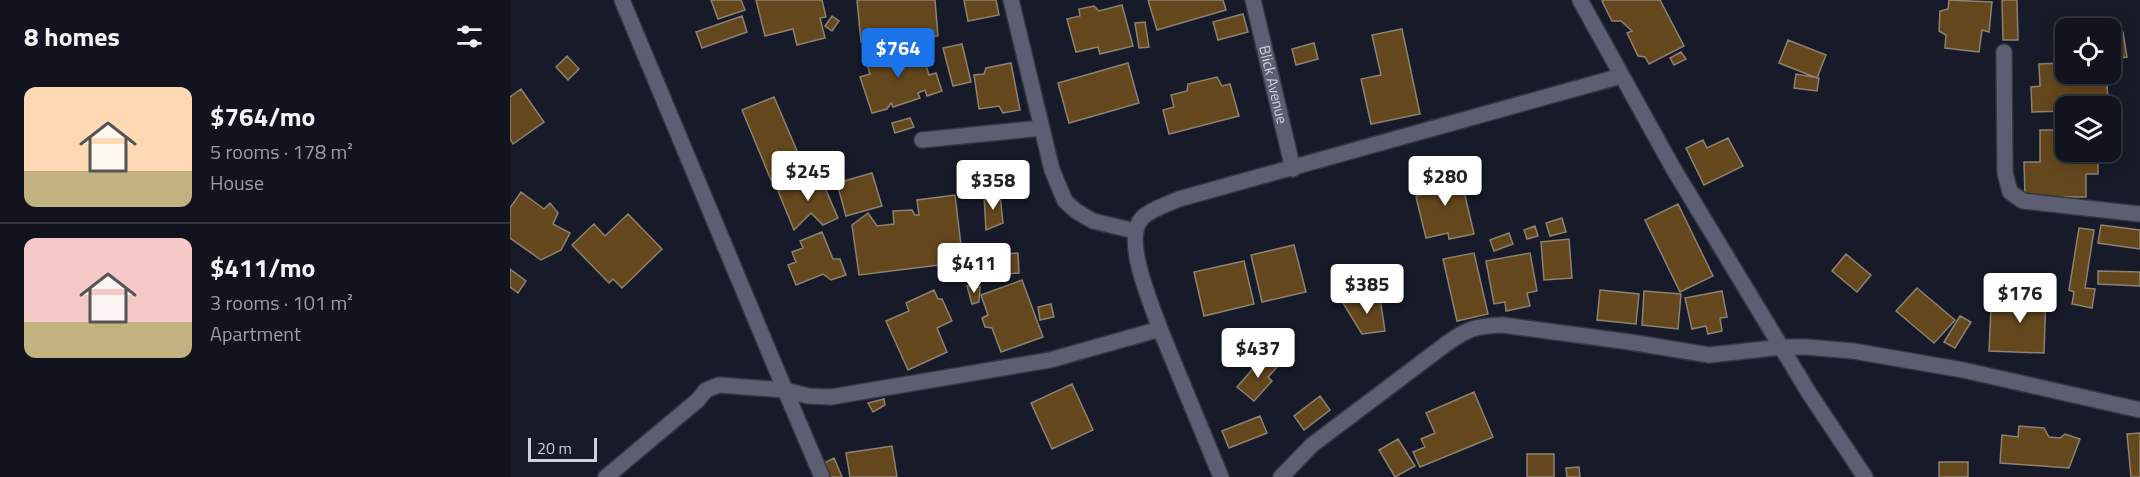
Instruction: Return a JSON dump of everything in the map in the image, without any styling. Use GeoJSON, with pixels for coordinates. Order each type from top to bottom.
{"type":"FeatureCollection","features":[{"type":"Feature","properties":{"kind":"street"},"geometry":{"type":"LineString","coordinates":[[622,0],[822,477]]}},
{"type":"Feature","properties":{"kind":"street"},"geometry":{"type":"LineString","coordinates":[[1011,0],[1052,170],[1065,201],[1084,217],[1093,221],[1135,231]]}},
{"type":"Feature","properties":{"kind":"street","name":"Blick Avenue"},"geometry":{"type":"LineString","coordinates":[[1253,0],[1293,169]]}},
{"type":"Feature","properties":{"kind":"street"},"geometry":{"type":"LineString","coordinates":[[1580,0],[1673,168],[1809,393],[1865,477]]}},
{"type":"Feature","properties":{"kind":"street"},"geometry":{"type":"LineString","coordinates":[[2004,52],[2005,173],[2010,192],[2022,201],[2140,214]]}},
{"type":"Feature","properties":{"kind":"street"},"geometry":{"type":"LineString","coordinates":[[1221,477],[1160,329],[1141,274],[1135,246],[1135,231],[1142,218],[1155,209],[1179,200],[1621,76]]}},
{"type":"Feature","properties":{"kind":"street"},"geometry":{"type":"LineString","coordinates":[[922,140],[1042,128]]}},
{"type":"Feature","properties":{"kind":"street"},"geometry":{"type":"LineString","coordinates":[[1281,477],[1312,445],[1466,330],[1482,326],[1503,325],[1709,355],[1783,347],[1853,351],[1963,370],[2140,410]]}},
{"type":"Feature","properties":{"kind":"street"},"geometry":{"type":"LineString","coordinates":[[606,477],[698,400],[706,390],[719,385],[785,390],[808,396],[831,397],[1050,360],[1160,329]]}},
{"type":"Feature","properties":{"kind":"building"},"geometry":{"type":"Polygon","coordinates":[[[711,0],[741,0],[745,10],[718,19],[711,0]]]}},
{"type":"Feature","properties":{"kind":"building"},"geometry":{"type":"Polygon","coordinates":[[[756,0],[822,0],[826,17],[820,18],[825,38],[797,45],[793,29],[765,36],[756,0]]]}},
{"type":"Feature","properties":{"kind":"building"},"geometry":{"type":"Polygon","coordinates":[[[857,0],[935,0],[938,36],[861,42],[857,0]]]}},
{"type":"Feature","properties":{"kind":"building"},"geometry":{"type":"Polygon","coordinates":[[[964,0],[996,0],[999,15],[968,21],[964,0]]]}},
{"type":"Feature","properties":{"kind":"building"},"geometry":{"type":"Polygon","coordinates":[[[1148,0],[1223,0],[1226,10],[1157,30],[1148,0]]]}},
{"type":"Feature","properties":{"kind":"building"},"geometry":{"type":"Polygon","coordinates":[[[1660,0],[1684,46],[1649,64],[1645,57],[1638,56],[1627,33],[1632,31],[1621,21],[1612,21],[1602,1],[1660,0]]]}},
{"type":"Feature","properties":{"kind":"building"},"geometry":{"type":"Polygon","coordinates":[[[1949,0],[1992,2],[1989,32],[1982,30],[1979,52],[1945,48],[1946,35],[1939,31],[1940,11],[1948,9],[1949,0]]]}},
{"type":"Feature","properties":{"kind":"building"},"geometry":{"type":"Polygon","coordinates":[[[2002,0],[2017,0],[2018,40],[2003,40],[2002,0]]]}},
{"type":"Feature","properties":{"kind":"building"},"geometry":{"type":"Polygon","coordinates":[[[1122,5],[1133,46],[1100,54],[1098,47],[1076,52],[1067,19],[1080,16],[1079,9],[1094,6],[1099,11],[1122,5]]]}},
{"type":"Feature","properties":{"kind":"building"},"geometry":{"type":"Polygon","coordinates":[[[1243,14],[1248,32],[1218,40],[1213,22],[1243,14]]]}},
{"type":"Feature","properties":{"kind":"building"},"geometry":{"type":"Polygon","coordinates":[[[742,16],[747,32],[702,48],[696,32],[742,16]]]}},
{"type":"Feature","properties":{"kind":"building"},"geometry":{"type":"Polygon","coordinates":[[[832,16],[839,21],[832,31],[825,26],[832,16]]]}},
{"type":"Feature","properties":{"kind":"building"},"geometry":{"type":"Polygon","coordinates":[[[1145,22],[1149,47],[1139,48],[1135,23],[1145,22]]]}},
{"type":"Feature","properties":{"kind":"building"},"geometry":{"type":"Polygon","coordinates":[[[1402,29],[1420,114],[1371,124],[1361,79],[1381,75],[1372,35],[1402,29]]]}},
{"type":"Feature","properties":{"kind":"building"},"geometry":{"type":"Polygon","coordinates":[[[2121,32],[2123,32],[2127,57],[2121,58],[2121,32]]]}},
{"type":"Feature","properties":{"kind":"building"},"geometry":{"type":"Polygon","coordinates":[[[1788,40],[1826,55],[1817,78],[1779,63],[1788,40]]]}},
{"type":"Feature","properties":{"kind":"building"},"geometry":{"type":"Polygon","coordinates":[[[1314,43],[1318,59],[1296,65],[1292,49],[1314,43]]]}},
{"type":"Feature","properties":{"kind":"building"},"geometry":{"type":"Polygon","coordinates":[[[962,44],[971,82],[953,86],[943,48],[962,44]]]}},
{"type":"Feature","properties":{"kind":"building"},"geometry":{"type":"Polygon","coordinates":[[[901,46],[903,55],[921,49],[929,75],[936,73],[942,91],[927,96],[925,90],[918,93],[920,98],[893,107],[891,103],[887,109],[872,113],[860,77],[870,74],[867,64],[875,61],[873,55],[901,46]]]}},
{"type":"Feature","properties":{"kind":"building"},"geometry":{"type":"Polygon","coordinates":[[[1681,52],[1686,59],[1674,65],[1670,58],[1681,52]]]}},
{"type":"Feature","properties":{"kind":"building"},"geometry":{"type":"Polygon","coordinates":[[[567,56],[579,69],[568,80],[556,67],[567,56]]]}},
{"type":"Feature","properties":{"kind":"building"},"geometry":{"type":"Polygon","coordinates":[[[1011,63],[1020,110],[1003,113],[999,106],[979,109],[974,75],[984,74],[986,68],[1011,63]]]}},
{"type":"Feature","properties":{"kind":"building"},"geometry":{"type":"Polygon","coordinates":[[[1128,63],[1139,103],[1069,123],[1058,83],[1128,63]]]}},
{"type":"Feature","properties":{"kind":"building"},"geometry":{"type":"Polygon","coordinates":[[[2055,63],[2055,84],[2107,84],[2108,96],[2055,96],[2055,111],[2032,112],[2031,87],[2040,86],[2039,64],[2055,63]]]}},
{"type":"Feature","properties":{"kind":"building"},"geometry":{"type":"Polygon","coordinates":[[[1796,74],[1819,78],[1817,91],[1794,88],[1796,74]]]}},
{"type":"Feature","properties":{"kind":"building"},"geometry":{"type":"Polygon","coordinates":[[[1217,77],[1222,86],[1230,84],[1239,116],[1169,134],[1163,110],[1174,107],[1171,95],[1187,91],[1188,84],[1217,77]]]}},
{"type":"Feature","properties":{"kind":"building"},"geometry":{"type":"Polygon","coordinates":[[[521,89],[544,122],[513,144],[510,139],[510,97],[521,89]]]}},
{"type":"Feature","properties":{"kind":"building"},"geometry":{"type":"Polygon","coordinates":[[[774,97],[804,167],[771,180],[742,110],[774,97]]]}},
{"type":"Feature","properties":{"kind":"building"},"geometry":{"type":"Polygon","coordinates":[[[910,118],[914,127],[895,133],[892,123],[910,118]]]}},
{"type":"Feature","properties":{"kind":"building"},"geometry":{"type":"Polygon","coordinates":[[[2040,130],[2055,130],[2055,162],[2098,162],[2098,174],[2086,174],[2086,197],[2025,197],[2024,162],[2040,162],[2040,130]]]}},
{"type":"Feature","properties":{"kind":"building"},"geometry":{"type":"Polygon","coordinates":[[[1728,138],[1743,166],[1704,185],[1686,148],[1703,140],[1707,148],[1728,138]]]}},
{"type":"Feature","properties":{"kind":"building"},"geometry":{"type":"Polygon","coordinates":[[[1459,170],[1474,234],[1449,239],[1448,233],[1426,238],[1416,197],[1427,191],[1424,178],[1459,170]]]}},
{"type":"Feature","properties":{"kind":"building"},"geometry":{"type":"Polygon","coordinates":[[[872,173],[882,206],[846,216],[837,183],[872,173]]]}},
{"type":"Feature","properties":{"kind":"building"},"geometry":{"type":"Polygon","coordinates":[[[819,174],[838,218],[823,225],[811,213],[794,230],[778,191],[819,174]]]}},
{"type":"Feature","properties":{"kind":"building"},"geometry":{"type":"Polygon","coordinates":[[[521,192],[544,209],[550,203],[558,213],[553,224],[570,233],[561,250],[541,260],[510,238],[510,208],[521,192]]]}},
{"type":"Feature","properties":{"kind":"building"},"geometry":{"type":"Polygon","coordinates":[[[955,195],[963,262],[859,275],[852,225],[868,213],[877,226],[894,224],[893,211],[912,210],[915,215],[919,215],[917,200],[955,195]]]}},
{"type":"Feature","properties":{"kind":"building"},"geometry":{"type":"Polygon","coordinates":[[[1000,195],[1003,223],[986,230],[984,196],[1000,195]]]}},
{"type":"Feature","properties":{"kind":"building"},"geometry":{"type":"Polygon","coordinates":[[[1678,204],[1713,276],[1680,292],[1645,220],[1678,204]]]}},
{"type":"Feature","properties":{"kind":"building"},"geometry":{"type":"Polygon","coordinates":[[[628,214],[662,249],[622,288],[613,279],[609,283],[572,245],[594,224],[605,236],[628,214]]]}},
{"type":"Feature","properties":{"kind":"building"},"geometry":{"type":"Polygon","coordinates":[[[1562,218],[1566,232],[1550,236],[1546,223],[1562,218]]]}},
{"type":"Feature","properties":{"kind":"building"},"geometry":{"type":"Polygon","coordinates":[[[2101,225],[2140,230],[2140,249],[2098,243],[2101,225]]]}},
{"type":"Feature","properties":{"kind":"building"},"geometry":{"type":"Polygon","coordinates":[[[1535,226],[1538,236],[1527,239],[1524,230],[1535,226]]]}},
{"type":"Feature","properties":{"kind":"building"},"geometry":{"type":"Polygon","coordinates":[[[2079,228],[2094,230],[2085,288],[2095,289],[2092,308],[2072,304],[2074,292],[2069,290],[2079,228]]]}},
{"type":"Feature","properties":{"kind":"building"},"geometry":{"type":"Polygon","coordinates":[[[822,232],[833,259],[840,259],[846,275],[831,280],[823,274],[796,285],[788,265],[796,262],[792,252],[803,248],[800,241],[822,232]]]}},
{"type":"Feature","properties":{"kind":"building"},"geometry":{"type":"Polygon","coordinates":[[[1509,233],[1513,244],[1494,251],[1490,240],[1509,233]]]}},
{"type":"Feature","properties":{"kind":"building"},"geometry":{"type":"Polygon","coordinates":[[[1569,239],[1572,278],[1544,280],[1541,242],[1569,239]]]}},
{"type":"Feature","properties":{"kind":"building"},"geometry":{"type":"Polygon","coordinates":[[[1294,245],[1306,292],[1262,302],[1251,255],[1294,245]]]}},
{"type":"Feature","properties":{"kind":"building"},"geometry":{"type":"Polygon","coordinates":[[[1018,253],[1019,273],[977,276],[976,256],[1018,253]]]}},
{"type":"Feature","properties":{"kind":"building"},"geometry":{"type":"Polygon","coordinates":[[[1474,253],[1488,314],[1457,321],[1443,259],[1474,253]]]}},
{"type":"Feature","properties":{"kind":"building"},"geometry":{"type":"Polygon","coordinates":[[[1530,253],[1537,291],[1527,293],[1530,306],[1506,311],[1505,302],[1494,304],[1486,261],[1530,253]]]}},
{"type":"Feature","properties":{"kind":"building"},"geometry":{"type":"Polygon","coordinates":[[[1846,254],[1871,275],[1857,292],[1832,271],[1846,254]]]}},
{"type":"Feature","properties":{"kind":"building"},"geometry":{"type":"Polygon","coordinates":[[[1244,261],[1254,304],[1204,316],[1194,272],[1244,261]]]}},
{"type":"Feature","properties":{"kind":"building"},"geometry":{"type":"Polygon","coordinates":[[[510,269],[526,281],[518,293],[510,287],[510,269]]]}},
{"type":"Feature","properties":{"kind":"building"},"geometry":{"type":"Polygon","coordinates":[[[2098,271],[2140,272],[2140,286],[2098,284],[2098,271]]]}},
{"type":"Feature","properties":{"kind":"building"},"geometry":{"type":"Polygon","coordinates":[[[1022,280],[1043,337],[1001,352],[992,328],[985,327],[982,318],[988,315],[981,295],[1022,280]]]}},
{"type":"Feature","properties":{"kind":"building"},"geometry":{"type":"Polygon","coordinates":[[[967,286],[980,287],[979,302],[972,304],[967,286]]]}},
{"type":"Feature","properties":{"kind":"building"},"geometry":{"type":"Polygon","coordinates":[[[1917,288],[1955,320],[1934,343],[1896,311],[1917,288]]]}},
{"type":"Feature","properties":{"kind":"building"},"geometry":{"type":"Polygon","coordinates":[[[934,290],[938,299],[942,299],[952,321],[937,328],[947,352],[908,370],[886,321],[909,311],[906,303],[934,290]]]}},
{"type":"Feature","properties":{"kind":"building"},"geometry":{"type":"Polygon","coordinates":[[[1600,290],[1639,294],[1636,324],[1597,320],[1600,290]]]}},
{"type":"Feature","properties":{"kind":"building"},"geometry":{"type":"Polygon","coordinates":[[[2009,290],[2046,292],[2044,353],[1989,351],[1991,308],[2009,308],[2009,290]]]}},
{"type":"Feature","properties":{"kind":"building"},"geometry":{"type":"Polygon","coordinates":[[[1644,291],[1681,294],[1678,329],[1642,325],[1644,291]]]}},
{"type":"Feature","properties":{"kind":"building"},"geometry":{"type":"Polygon","coordinates":[[[1722,291],[1727,317],[1720,318],[1722,331],[1708,334],[1706,326],[1692,329],[1685,298],[1722,291]]]}},
{"type":"Feature","properties":{"kind":"building"},"geometry":{"type":"Polygon","coordinates":[[[1380,298],[1385,331],[1362,334],[1343,303],[1380,298]]]}},
{"type":"Feature","properties":{"kind":"building"},"geometry":{"type":"Polygon","coordinates":[[[1051,304],[1054,317],[1040,320],[1038,307],[1051,304]]]}},
{"type":"Feature","properties":{"kind":"building"},"geometry":{"type":"Polygon","coordinates":[[[1960,316],[1971,322],[1955,348],[1944,342],[1960,316]]]}},
{"type":"Feature","properties":{"kind":"building"},"geometry":{"type":"Polygon","coordinates":[[[1264,356],[1277,367],[1268,377],[1272,381],[1254,401],[1237,387],[1264,356]]]}},
{"type":"Feature","properties":{"kind":"building"},"geometry":{"type":"Polygon","coordinates":[[[1072,384],[1093,430],[1052,449],[1031,403],[1072,384]]]}},
{"type":"Feature","properties":{"kind":"building"},"geometry":{"type":"Polygon","coordinates":[[[1474,392],[1493,437],[1420,467],[1413,452],[1425,447],[1421,439],[1435,433],[1426,413],[1474,392]]]}},
{"type":"Feature","properties":{"kind":"building"},"geometry":{"type":"Polygon","coordinates":[[[1320,396],[1330,410],[1304,430],[1294,416],[1320,396]]]}},
{"type":"Feature","properties":{"kind":"building"},"geometry":{"type":"Polygon","coordinates":[[[884,399],[885,405],[873,412],[868,403],[884,399]]]}},
{"type":"Feature","properties":{"kind":"building"},"geometry":{"type":"Polygon","coordinates":[[[1260,416],[1267,433],[1229,448],[1222,431],[1260,416]]]}},
{"type":"Feature","properties":{"kind":"building"},"geometry":{"type":"Polygon","coordinates":[[[2019,426],[2044,428],[2049,437],[2060,438],[2065,434],[2080,439],[2069,468],[2000,463],[2002,435],[2018,437],[2019,426]]]}},
{"type":"Feature","properties":{"kind":"building"},"geometry":{"type":"Polygon","coordinates":[[[2140,433],[2140,477],[2131,477],[2127,434],[2140,433]]]}},
{"type":"Feature","properties":{"kind":"building"},"geometry":{"type":"Polygon","coordinates":[[[1398,439],[1415,466],[1395,477],[1379,450],[1398,439]]]}},
{"type":"Feature","properties":{"kind":"building"},"geometry":{"type":"Polygon","coordinates":[[[892,446],[897,477],[850,477],[846,453],[892,446]]]}},
{"type":"Feature","properties":{"kind":"building"},"geometry":{"type":"Polygon","coordinates":[[[1527,454],[1554,454],[1554,477],[1527,477],[1527,454]]]}},
{"type":"Feature","properties":{"kind":"building"},"geometry":{"type":"Polygon","coordinates":[[[834,458],[842,477],[828,477],[822,464],[834,458]]]}},
{"type":"Feature","properties":{"kind":"building"},"geometry":{"type":"Polygon","coordinates":[[[1939,462],[1968,462],[1968,477],[1939,477],[1939,462]]]}},
{"type":"Feature","properties":{"kind":"building"},"geometry":{"type":"Polygon","coordinates":[[[1579,467],[1580,477],[1567,477],[1566,468],[1579,467]]]}}]}
